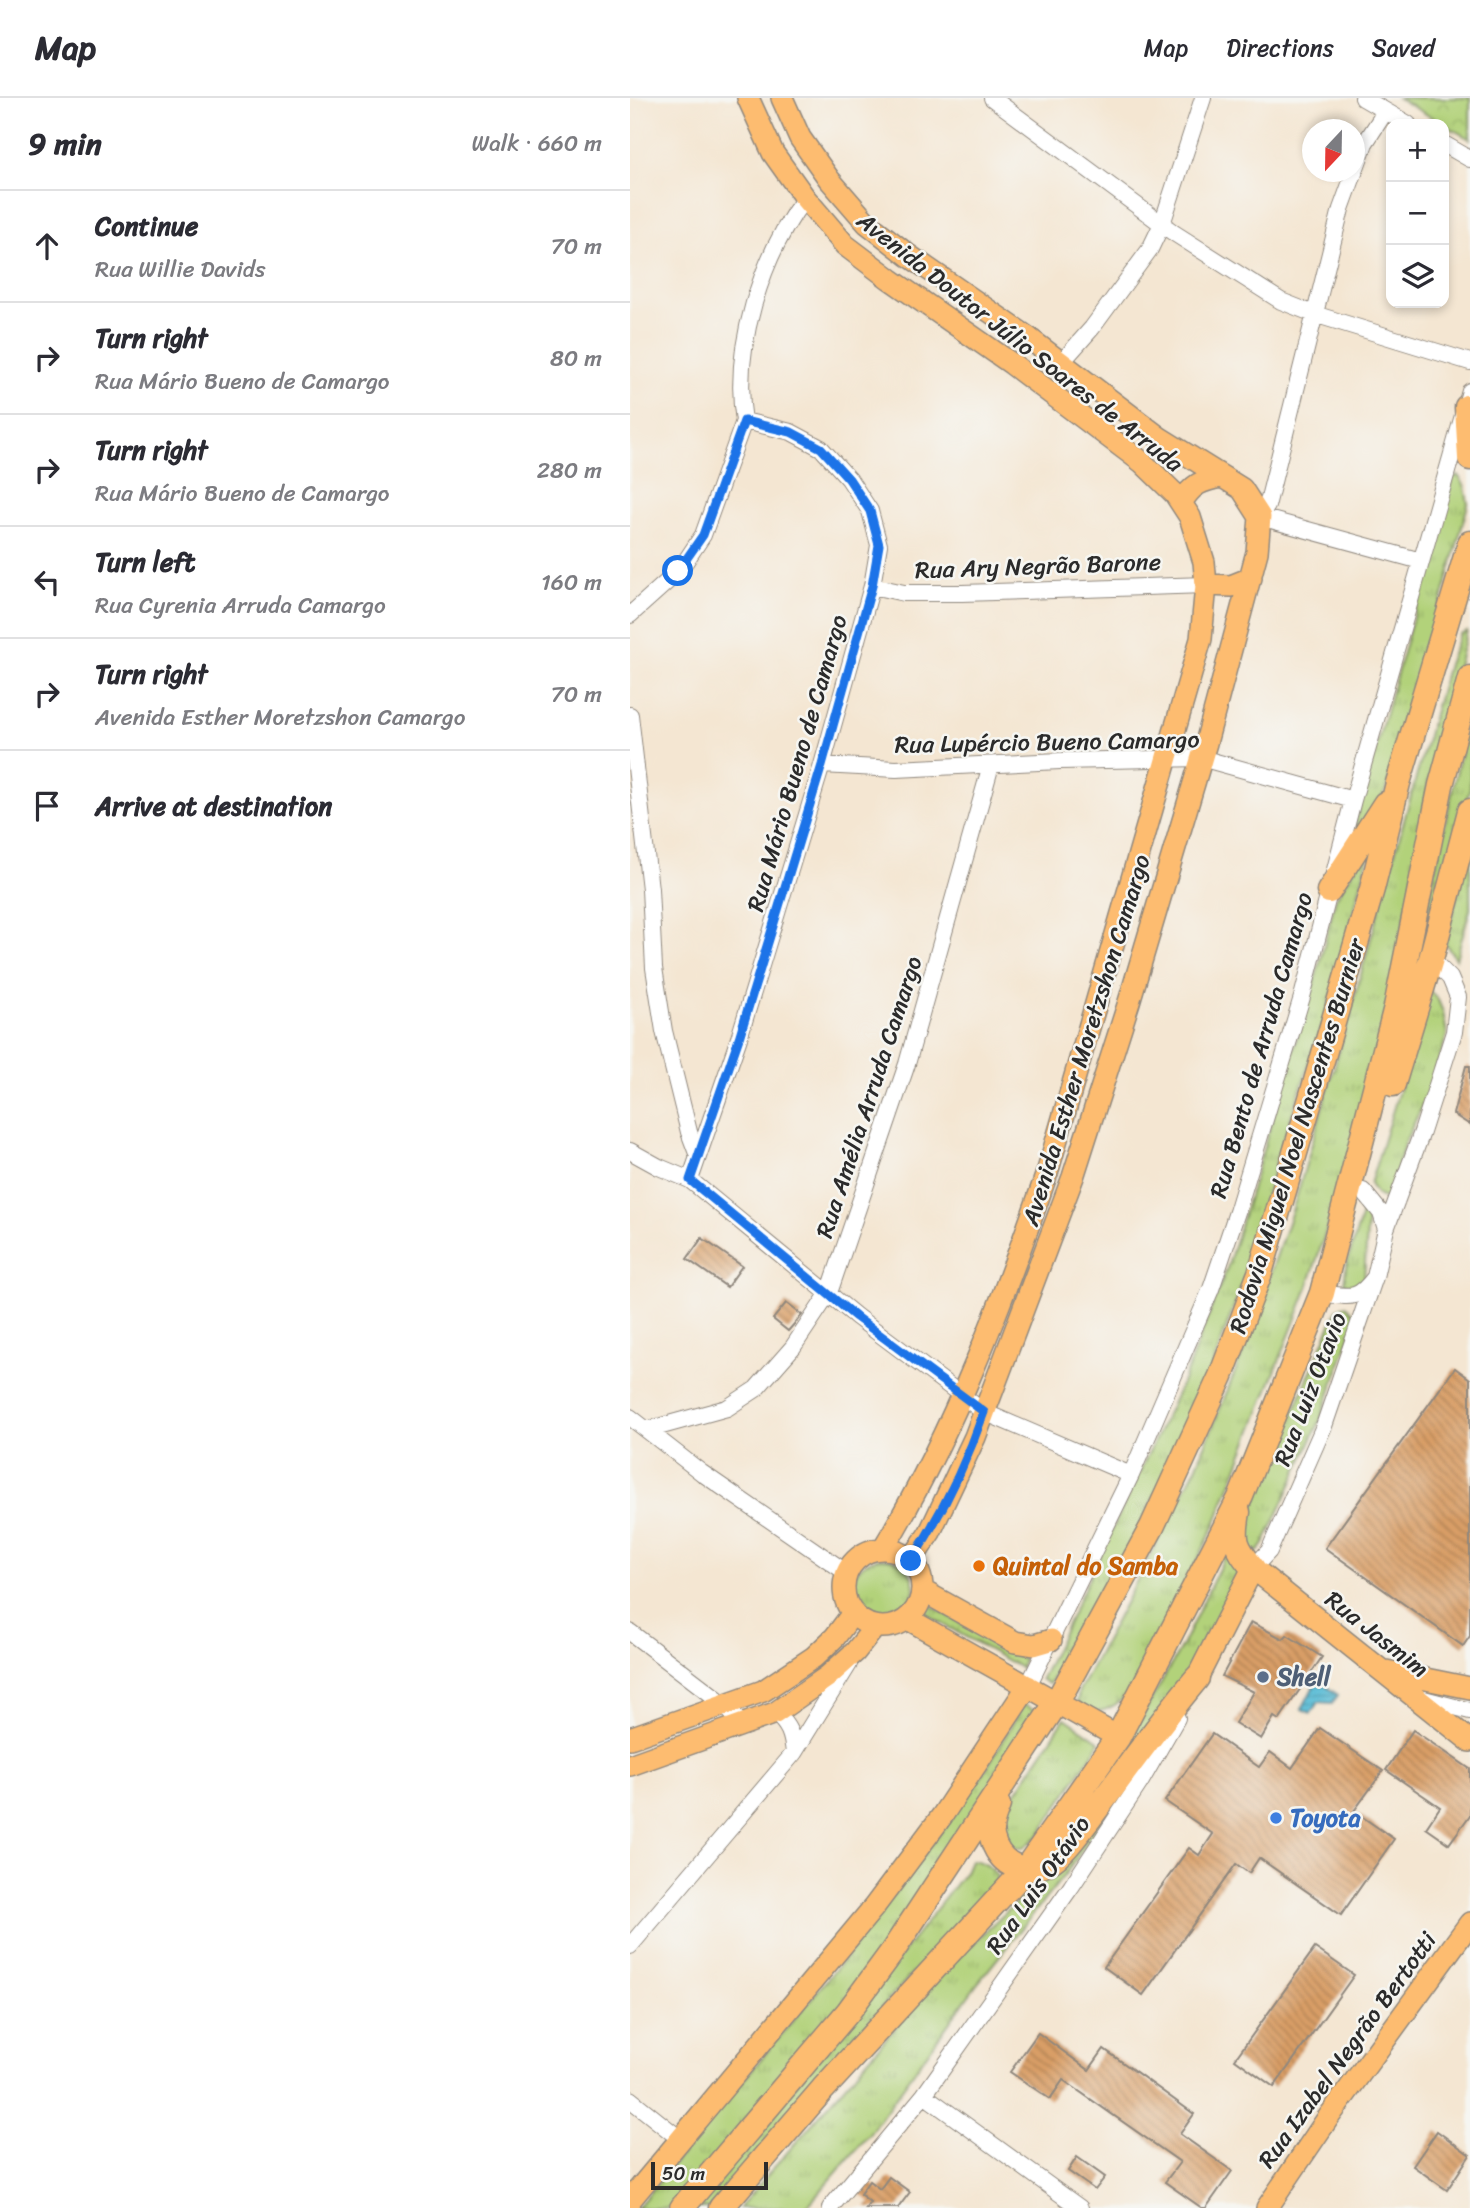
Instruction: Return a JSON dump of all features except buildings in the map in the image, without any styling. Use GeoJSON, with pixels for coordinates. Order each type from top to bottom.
{"type":"FeatureCollection","features":[{"type":"Feature","properties":{"kind":"highway"},"geometry":{"type":"LineString","coordinates":[[1468,399],[1470,457]]}},
{"type":"Feature","properties":{"kind":"highway","name":"Rodovia Miguel Noel Nascentes Burnier"},"geometry":{"type":"LineString","coordinates":[[682,2208],[848,2012],[928,1900],[1057,1702],[1152,1527],[1221,1376],[1255,1286],[1372,889],[1398,783],[1470,543]]}},
{"type":"Feature","properties":{"kind":"highway"},"geometry":{"type":"LineString","coordinates":[[1441,640],[1456,623],[1470,617]]}},
{"type":"Feature","properties":{"kind":"highway"},"geometry":{"type":"LineString","coordinates":[[1356,1194],[1441,785],[1470,678]]}},
{"type":"Feature","properties":{"kind":"highway"},"geometry":{"type":"LineString","coordinates":[[1329,891],[1398,783]]}},
{"type":"Feature","properties":{"kind":"highway"},"geometry":{"type":"LineString","coordinates":[[721,2208],[823,2089],[1025,1870],[1118,1737],[1241,1496],[1322,1293],[1431,959],[1470,811]]}},
{"type":"Feature","properties":{"kind":"highway"},"geometry":{"type":"LineString","coordinates":[[1241,1496],[1236,1534],[1238,1550],[1253,1568]]}},
{"type":"Feature","properties":{"kind":"highway"},"geometry":{"type":"LineString","coordinates":[[1026,1750],[999,1803],[990,1832],[996,1849],[1010,1865],[1025,1870],[1049,1863],[1070,1842],[1197,1678]]}},
{"type":"Feature","properties":{"kind":"main road","name":"Avenida Doutor Júlio Soares de Arruda"},"geometry":{"type":"LineString","coordinates":[[748,98],[773,153],[805,198],[845,245],[1012,364],[1132,455],[1175,494],[1190,517],[1204,562]]}},
{"type":"Feature","properties":{"kind":"main road","name":"Avenida Doutor Júlio Soares de Arruda"},"geometry":{"type":"LineString","coordinates":[[782,98],[800,138],[829,179],[867,223],[1160,438],[1241,489],[1260,517]]}},
{"type":"Feature","properties":{"kind":"main road"},"geometry":{"type":"LineString","coordinates":[[1181,503],[1196,484],[1222,477]]}},
{"type":"Feature","properties":{"kind":"main road","name":"Avenida Esther Moretzshon Camargo"},"geometry":{"type":"LineString","coordinates":[[911,1561],[930,1532],[975,1437],[1073,1178],[1201,758],[1251,578],[1257,552],[1260,517]]}},
{"type":"Feature","properties":{"kind":"main road","name":"Avenida Esther Moretzshon Camargo"},"geometry":{"type":"LineString","coordinates":[[883,1549],[912,1502],[962,1397],[1048,1170],[1201,639],[1206,585],[1204,562]]}},
{"type":"Feature","properties":{"kind":"main road"},"geometry":{"type":"LineString","coordinates":[[1206,585],[1231,586],[1251,578]]}},
{"type":"Feature","properties":{"kind":"main road"},"geometry":{"type":"LineString","coordinates":[[883,1549],[894,1550],[911,1561],[918,1569],[923,1591],[919,1606],[908,1619],[898,1625],[886,1628],[862,1622],[846,1601],[844,1587],[847,1573],[853,1563],[862,1556],[883,1549]]}},
{"type":"Feature","properties":{"kind":"main road","name":"Rua Luis Otávio"},"geometry":{"type":"LineString","coordinates":[[1197,1678],[1253,1568]]}},
{"type":"Feature","properties":{"kind":"main road","name":"Rua Jasmim"},"geometry":{"type":"LineString","coordinates":[[1253,1568],[1278,1586],[1292,1602],[1470,1741]]}},
{"type":"Feature","properties":{"kind":"main road"},"geometry":{"type":"LineString","coordinates":[[923,1591],[1016,1642],[1034,1644],[1051,1640]]}},
{"type":"Feature","properties":{"kind":"main road"},"geometry":{"type":"LineString","coordinates":[[1238,1602],[1262,1593],[1292,1602]]}},
{"type":"Feature","properties":{"kind":"main road"},"geometry":{"type":"LineString","coordinates":[[630,1738],[763,1690],[814,1657],[835,1637],[853,1613]]}},
{"type":"Feature","properties":{"kind":"main road"},"geometry":{"type":"LineString","coordinates":[[908,1619],[1118,1737]]}},
{"type":"Feature","properties":{"kind":"main road"},"geometry":{"type":"LineString","coordinates":[[630,1765],[775,1713],[827,1677],[855,1652],[875,1627]]}},
{"type":"Feature","properties":{"kind":"main road"},"geometry":{"type":"LineString","coordinates":[[1381,1670],[1470,1688]]}},
{"type":"Feature","properties":{"kind":"main road"},"geometry":{"type":"LineString","coordinates":[[630,2200],[874,1908],[942,1816],[1028,1686]]}},
{"type":"Feature","properties":{"kind":"main road","name":"Rua Izabel Negrão Bertotti"},"geometry":{"type":"LineString","coordinates":[[1267,2208],[1323,2124],[1470,1923]]}},
{"type":"Feature","properties":{"kind":"street"},"geometry":{"type":"LineString","coordinates":[[992,98],[1162,224],[1281,301],[1314,314],[1470,362]]}},
{"type":"Feature","properties":{"kind":"street"},"geometry":{"type":"LineString","coordinates":[[1061,363],[1092,328],[1150,249],[1162,224],[1203,98]]}},
{"type":"Feature","properties":{"kind":"street"},"geometry":{"type":"LineString","coordinates":[[1363,98],[1398,119]]}},
{"type":"Feature","properties":{"kind":"street"},"geometry":{"type":"LineString","coordinates":[[1385,112],[1365,144],[1341,209],[1267,506],[1260,517],[1421,561]]}},
{"type":"Feature","properties":{"kind":"street"},"geometry":{"type":"LineString","coordinates":[[1449,147],[1470,159]]}},
{"type":"Feature","properties":{"kind":"street"},"geometry":{"type":"LineString","coordinates":[[630,615],[678,571],[703,535],[744,421],[741,402],[744,348],[763,275],[794,213],[805,198]]}},
{"type":"Feature","properties":{"kind":"street","name":"Rua Bento de Arruda Camargo"},"geometry":{"type":"LineString","coordinates":[[1028,1686],[1131,1475],[1212,1289],[1302,998],[1353,800],[1468,399]]}},
{"type":"Feature","properties":{"kind":"street","name":"Rua Mário Bueno de Camargo"},"geometry":{"type":"LineString","coordinates":[[690,1180],[739,1038],[822,765],[872,586],[879,545],[870,511],[849,479],[821,448],[791,432],[744,421]]}},
{"type":"Feature","properties":{"kind":"street"},"geometry":{"type":"LineString","coordinates":[[1241,489],[1265,482],[1274,471]]}},
{"type":"Feature","properties":{"kind":"street","name":"Rua Ary Negrão Barone"},"geometry":{"type":"LineString","coordinates":[[872,586],[904,593],[962,593],[1206,585]]}},
{"type":"Feature","properties":{"kind":"street"},"geometry":{"type":"LineString","coordinates":[[630,715],[638,846],[654,968],[664,1031],[689,1132],[698,1156]]}},
{"type":"Feature","properties":{"kind":"street","name":"Rua Lupércio Bueno Camargo"},"geometry":{"type":"LineString","coordinates":[[822,765],[896,769],[1201,758],[1353,800]]}},
{"type":"Feature","properties":{"kind":"street","name":"Rua Amélia Arruda Camargo"},"geometry":{"type":"LineString","coordinates":[[647,1430],[727,1408],[757,1389],[793,1347],[829,1293],[907,1064],[991,765]]}},
{"type":"Feature","properties":{"kind":"street"},"geometry":{"type":"LineString","coordinates":[[1375,1276],[1386,1229],[1422,1132],[1454,1032],[1458,997],[1450,978],[1431,959]]}},
{"type":"Feature","properties":{"kind":"street"},"geometry":{"type":"LineString","coordinates":[[630,1151],[690,1180],[829,1293],[984,1412],[1131,1475]]}},
{"type":"Feature","properties":{"kind":"street"},"geometry":{"type":"LineString","coordinates":[[1356,1194],[1381,1213],[1386,1229]]}},
{"type":"Feature","properties":{"kind":"street","name":"Rua Luiz Otavio"},"geometry":{"type":"LineString","coordinates":[[1322,1293],[1357,1295],[1363,1292],[1375,1276]]}},
{"type":"Feature","properties":{"kind":"street","name":"Rua Luiz Otavio"},"geometry":{"type":"LineString","coordinates":[[1253,1568],[1269,1551],[1324,1426],[1375,1276]]}},
{"type":"Feature","properties":{"kind":"street"},"geometry":{"type":"LineString","coordinates":[[630,1417],[702,1473],[847,1573]]}},
{"type":"Feature","properties":{"kind":"street"},"geometry":{"type":"LineString","coordinates":[[630,1632],[724,1704],[742,1725]]}},
{"type":"Feature","properties":{"kind":"street"},"geometry":{"type":"LineString","coordinates":[[630,1946],[794,1753],[855,1652]]}},
{"type":"Feature","properties":{"kind":"street","name":"Rua Luis Otávio"},"geometry":{"type":"LineString","coordinates":[[830,2208],[925,2095],[1071,1887],[1141,1781],[1197,1678]]}},
{"type":"Feature","properties":{"kind":"street"},"geometry":{"type":"LineString","coordinates":[[1418,1698],[1470,1711]]}},
{"type":"Feature","properties":{"kind":"street"},"geometry":{"type":"LineString","coordinates":[[775,1713],[787,1724],[792,1734],[794,1753]]}},
{"type":"Feature","properties":{"kind":"street"},"geometry":{"type":"LineString","coordinates":[[925,2095],[1080,2208]]}},
{"type":"Feature","properties":{"kind":"street"},"geometry":{"type":"LineString","coordinates":[[630,2099],[680,2139]]}},
{"type":"Feature","properties":{"kind":"green space"},"geometry":{"type":"Polygon","coordinates":[[[1398,98],[1470,98],[1470,139],[1449,127],[1449,119],[1435,119],[1398,98]]]}},
{"type":"Feature","properties":{"kind":"green space"},"geometry":{"type":"Polygon","coordinates":[[[1459,476],[1465,487],[1468,504],[1442,600],[1403,722],[1386,790],[1350,850],[1359,807],[1453,477],[1459,476]]]}},
{"type":"Feature","properties":{"kind":"green space"},"geometry":{"type":"Polygon","coordinates":[[[1467,631],[1428,784],[1383,1027],[1350,1157],[1305,1295],[1213,1529],[1131,1692],[1112,1707],[1090,1712],[1077,1702],[1079,1691],[1196,1468],[1246,1345],[1295,1202],[1448,664],[1460,634],[1467,631]]]}},
{"type":"Feature","properties":{"kind":"green space"},"geometry":{"type":"Polygon","coordinates":[[[1470,710],[1470,788],[1431,925],[1424,922],[1470,710]]]}},
{"type":"Feature","properties":{"kind":"green space"},"geometry":{"type":"Polygon","coordinates":[[[1372,842],[1328,1008],[1276,1161],[1255,1247],[1205,1387],[1126,1552],[1049,1684],[1041,1679],[1182,1383],[1227,1269],[1319,966],[1336,898],[1372,842]]]}},
{"type":"Feature","properties":{"kind":"green space"},"geometry":{"type":"Polygon","coordinates":[[[1470,847],[1470,909],[1456,959],[1445,943],[1470,847]]]}},
{"type":"Feature","properties":{"kind":"green space"},"geometry":{"type":"Polygon","coordinates":[[[1428,989],[1438,1000],[1443,1012],[1447,1035],[1428,1094],[1404,1144],[1389,1200],[1377,1195],[1370,1184],[1428,989]]]}},
{"type":"Feature","properties":{"kind":"green space"},"geometry":{"type":"Polygon","coordinates":[[[1363,1211],[1368,1213],[1364,1280],[1353,1285],[1344,1284],[1346,1267],[1363,1211]]]}},
{"type":"Feature","properties":{"kind":"green space"},"geometry":{"type":"Polygon","coordinates":[[[1346,1305],[1357,1316],[1320,1421],[1264,1544],[1259,1551],[1251,1552],[1244,1529],[1337,1310],[1346,1305]]]}},
{"type":"Feature","properties":{"kind":"green space"},"geometry":{"type":"Polygon","coordinates":[[[1227,1552],[1241,1577],[1174,1697],[1138,1746],[1128,1741],[1182,1646],[1227,1552]]]}},
{"type":"Feature","properties":{"kind":"green space"},"geometry":{"type":"Polygon","coordinates":[[[883,1558],[895,1560],[905,1567],[912,1577],[912,1601],[905,1611],[895,1618],[883,1620],[871,1618],[861,1611],[854,1601],[852,1589],[854,1577],[861,1567],[871,1560],[883,1558]]]}},
{"type":"Feature","properties":{"kind":"green space"},"geometry":{"type":"Polygon","coordinates":[[[925,1602],[1024,1660],[1021,1668],[920,1611],[925,1602]]]}},
{"type":"Feature","properties":{"kind":"green space"},"geometry":{"type":"Polygon","coordinates":[[[1024,1704],[1040,1713],[875,1965],[673,2208],[637,2208],[846,1957],[978,1783],[1024,1704]]]}},
{"type":"Feature","properties":{"kind":"green space"},"geometry":{"type":"Polygon","coordinates":[[[1065,1718],[1100,1742],[1038,1836],[1023,1848],[1007,1847],[1000,1834],[1002,1814],[1065,1718]]]}},
{"type":"Feature","properties":{"kind":"green space"},"geometry":{"type":"Polygon","coordinates":[[[1105,1812],[1103,1821],[1066,1873],[977,1984],[868,2136],[806,2208],[739,2208],[950,1965],[1046,1875],[1105,1812]]]}},
{"type":"Feature","properties":{"kind":"green space"},"geometry":{"type":"Polygon","coordinates":[[[970,1860],[987,1865],[998,1879],[891,1997],[709,2208],[695,2208],[877,1986],[965,1872],[970,1860]]]}},
{"type":"Feature","properties":{"kind":"water"},"geometry":{"type":"Polygon","coordinates":[[[1317,1680],[1338,1695],[1332,1703],[1318,1702],[1311,1713],[1302,1709],[1317,1680]]]}},
{"type":"Feature","properties":{"kind":"place","name":"Quintal do Samba"},"geometry":{"type":"Point","coordinates":[979,1566]}},
{"type":"Feature","properties":{"kind":"place","name":"Shell"},"geometry":{"type":"Point","coordinates":[1263,1677]}},
{"type":"Feature","properties":{"kind":"place","name":"Toyota"},"geometry":{"type":"Point","coordinates":[1276,1818]}},
{"type":"Feature","properties":{"kind":"route"},"geometry":{"type":"LineString","coordinates":[[678,571],[703,535],[744,421],[791,432],[821,448],[849,479],[870,511],[879,545],[872,586],[822,765],[739,1038],[690,1180],[856,1317],[984,1412],[930,1532],[911,1561]]}}]}
